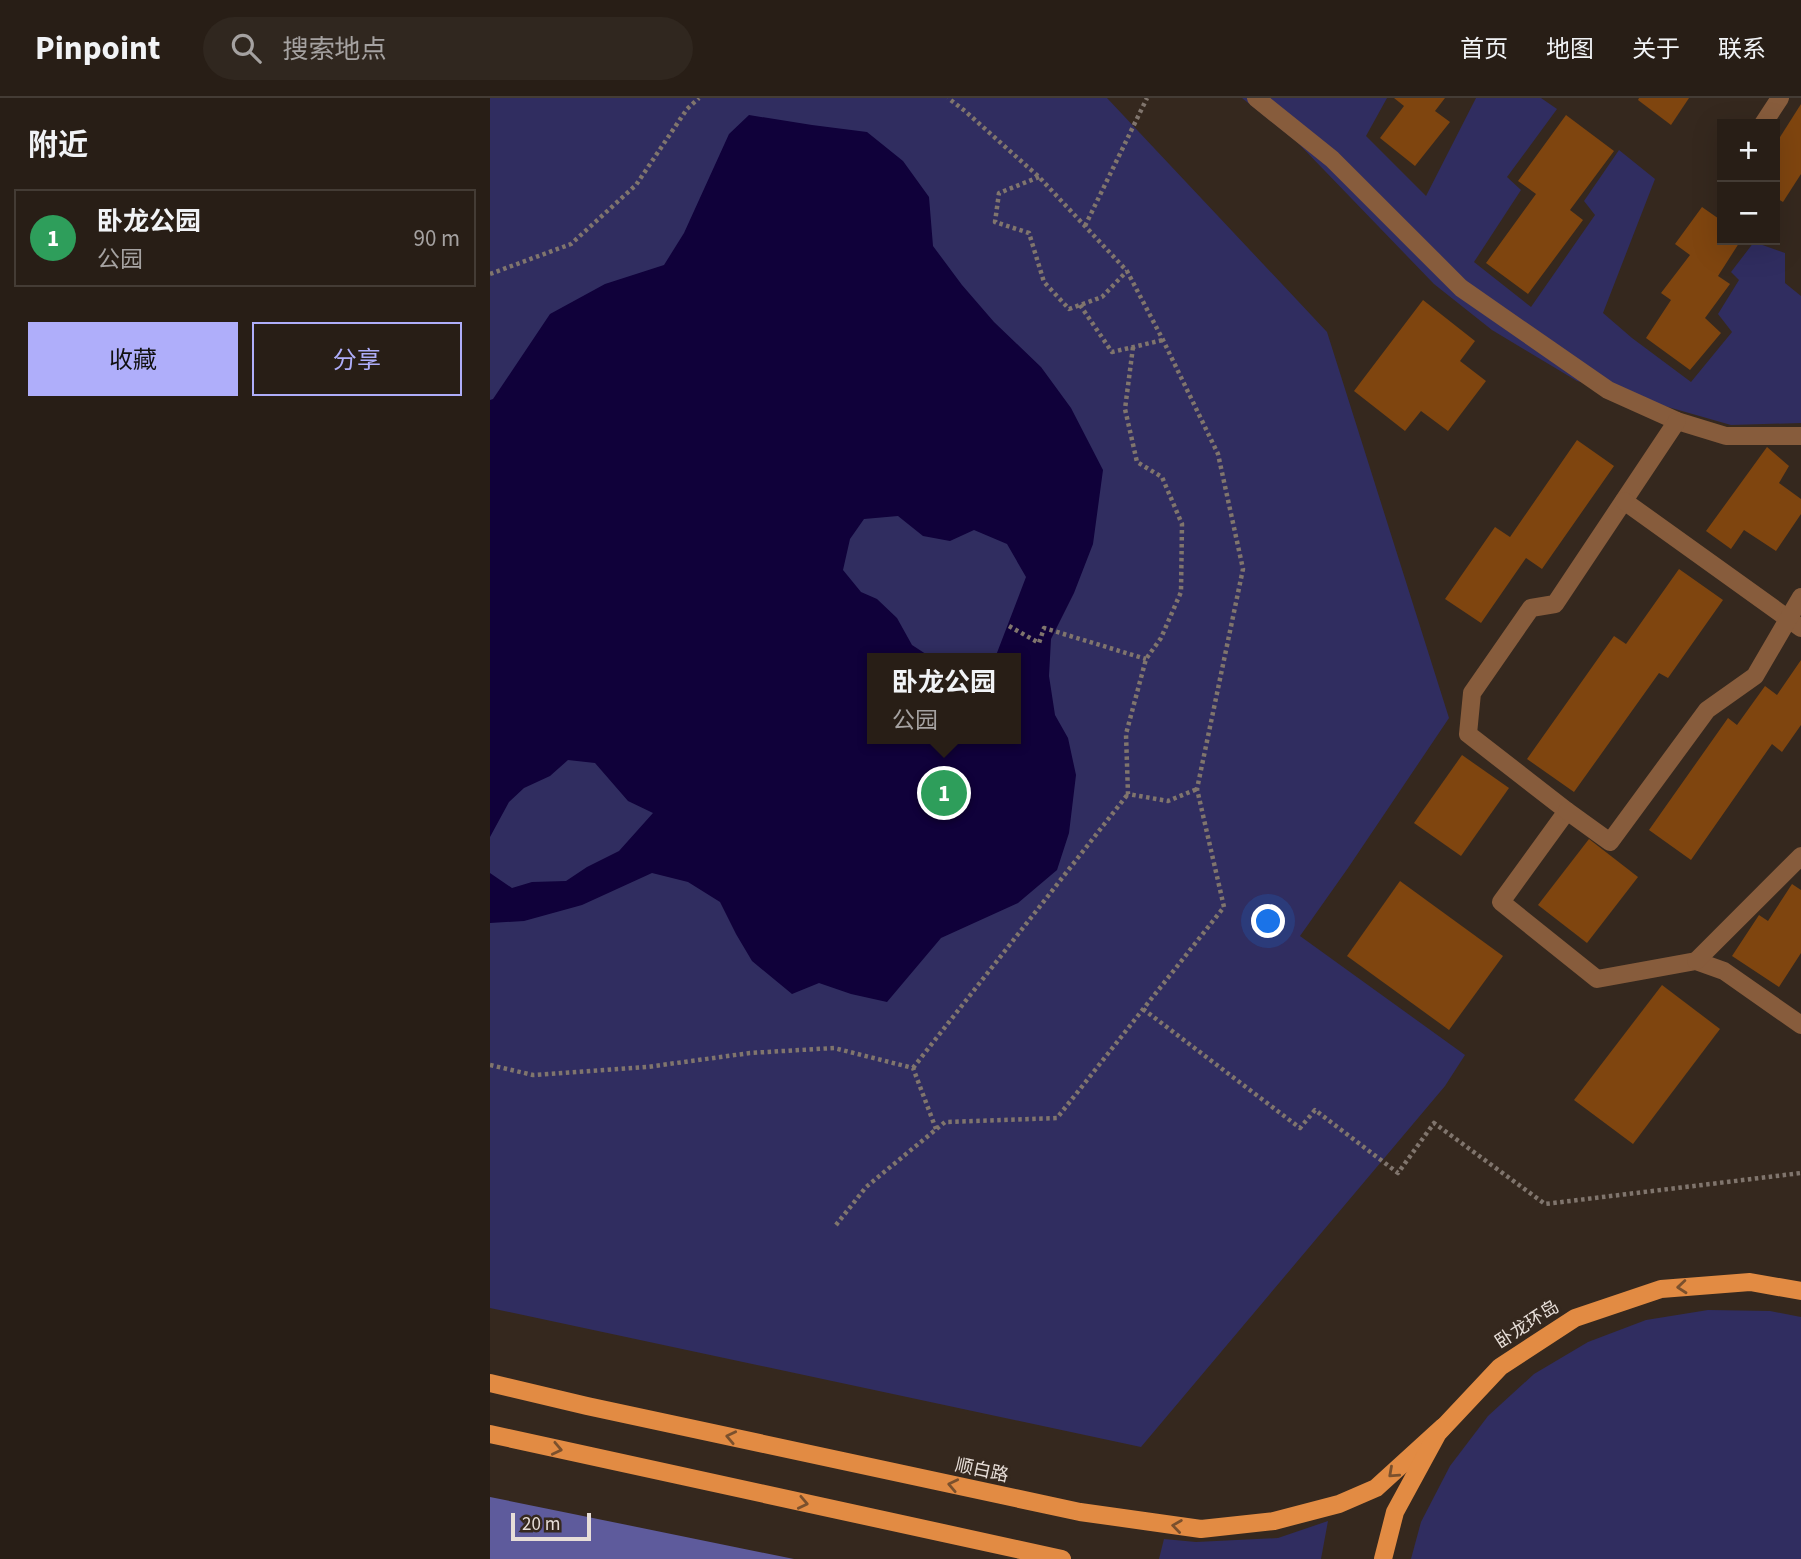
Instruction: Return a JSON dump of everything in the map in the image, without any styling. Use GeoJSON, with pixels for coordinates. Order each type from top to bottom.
{"type":"FeatureCollection","features":[{"type":"Feature","properties":{"kind":"main road"},"geometry":{"type":"LineString","coordinates":[[1750,1282],[1801,1279]]}},
{"type":"Feature","properties":{"kind":"main road","name":"卧龙环岛"},"geometry":{"type":"LineString","coordinates":[[1383,1559],[1395,1513],[1438,1433],[1500,1367],[1576,1318],[1661,1289],[1750,1282],[1801,1291]]}},
{"type":"Feature","properties":{"kind":"main road","name":"顺白路"},"geometry":{"type":"LineString","coordinates":[[490,1383],[1080,1512],[1201,1529],[1274,1521],[1345,1502],[1376,1488],[1443,1427]]}},
{"type":"Feature","properties":{"kind":"main road"},"geometry":{"type":"LineString","coordinates":[[490,1434],[1062,1559]]}},
{"type":"Feature","properties":{"kind":"street"},"geometry":{"type":"LineString","coordinates":[[1256,98],[1332,159],[1461,288],[1608,390],[1677,421],[1726,436],[1801,436]]}},
{"type":"Feature","properties":{"kind":"street"},"geometry":{"type":"LineString","coordinates":[[1766,119],[1780,98]]}},
{"type":"Feature","properties":{"kind":"street"},"geometry":{"type":"LineString","coordinates":[[1677,421],[1555,604],[1531,608],[1472,693],[1468,734],[1611,842],[1707,710],[1755,676],[1795,623],[1801,597]]}},
{"type":"Feature","properties":{"kind":"street"},"geometry":{"type":"LineString","coordinates":[[1624,501],[1795,623]]}},
{"type":"Feature","properties":{"kind":"street"},"geometry":{"type":"LineString","coordinates":[[1567,811],[1501,902],[1597,979],[1696,961],[1724,971],[1801,1025]]}},
{"type":"Feature","properties":{"kind":"street"},"geometry":{"type":"LineString","coordinates":[[1696,961],[1801,856]]}},
{"type":"Feature","properties":{"kind":"path"},"geometry":{"type":"LineString","coordinates":[[490,274],[571,244],[636,184],[687,109],[699,98]]}},
{"type":"Feature","properties":{"kind":"path"},"geometry":{"type":"LineString","coordinates":[[836,1225],[866,1187],[944,1122],[1057,1118],[1224,907],[1197,789],[1243,569],[1218,454],[1127,271],[1039,177],[948,98]]}},
{"type":"Feature","properties":{"kind":"path"},"geometry":{"type":"LineString","coordinates":[[1085,226],[1147,98]]}},
{"type":"Feature","properties":{"kind":"path"},"geometry":{"type":"LineString","coordinates":[[1039,177],[999,193],[995,222],[1028,233],[1044,282],[1069,309],[1102,297],[1127,271]]}},
{"type":"Feature","properties":{"kind":"path"},"geometry":{"type":"LineString","coordinates":[[1080,305],[1112,352],[1163,340]]}},
{"type":"Feature","properties":{"kind":"path"},"geometry":{"type":"LineString","coordinates":[[913,1068],[1128,794],[1126,734],[1146,659],[1161,638],[1181,592],[1182,524],[1163,477],[1137,462],[1125,409],[1133,347]]}},
{"type":"Feature","properties":{"kind":"path"},"geometry":{"type":"LineString","coordinates":[[1009,626],[1039,643],[1044,628],[1146,659]]}},
{"type":"Feature","properties":{"kind":"path"},"geometry":{"type":"LineString","coordinates":[[1128,794],[1168,801],[1197,789]]}},
{"type":"Feature","properties":{"kind":"path"},"geometry":{"type":"LineString","coordinates":[[1143,1009],[1300,1128],[1315,1110],[1398,1173],[1434,1122],[1545,1204],[1801,1172]]}},
{"type":"Feature","properties":{"kind":"path"},"geometry":{"type":"LineString","coordinates":[[490,1065],[533,1075],[647,1068],[750,1053],[834,1048],[913,1068]]}},
{"type":"Feature","properties":{"kind":"path"},"geometry":{"type":"LineString","coordinates":[[913,1068],[936,1129]]}},
{"type":"Feature","properties":{"kind":"shaded area"},"geometry":{"type":"Polygon","coordinates":[[[490,98],[1107,98],[1327,332],[1449,718],[1300,936],[1465,1055],[1445,1086],[1141,1447],[490,1308],[490,98]]]}},
{"type":"Feature","properties":{"kind":"shaded area"},"geometry":{"type":"Polygon","coordinates":[[[1242,98],[1387,98],[1366,136],[1426,196],[1476,98],[1541,98],[1557,109],[1507,177],[1521,190],[1474,262],[1531,307],[1595,215],[1584,201],[1619,150],[1655,179],[1603,313],[1691,382],[1732,332],[1718,314],[1739,280],[1731,272],[1752,245],[1762,245],[1785,253],[1785,283],[1801,296],[1801,423],[1731,425],[1577,381],[1492,330],[1434,284],[1297,142],[1242,98]]]}},
{"type":"Feature","properties":{"kind":"shaded area"},"geometry":{"type":"Polygon","coordinates":[[[749,115],[867,132],[903,161],[929,197],[933,246],[994,322],[1041,367],[1071,408],[1103,470],[1093,544],[1074,593],[1051,639],[1049,676],[1055,715],[1068,738],[1076,775],[1069,833],[1057,870],[1018,903],[941,938],[887,1002],[819,983],[792,994],[752,961],[720,902],[688,882],[652,873],[582,905],[524,921],[490,923],[490,873],[512,888],[532,882],[566,881],[619,851],[653,813],[628,801],[595,763],[568,760],[550,776],[524,788],[509,802],[490,837],[490,400],[550,314],[605,284],[664,265],[684,233],[729,134],[749,115]],[[898,516],[864,519],[850,539],[843,570],[861,592],[877,599],[897,618],[912,645],[924,653],[867,653],[867,744],[1021,744],[1021,653],[997,653],[1026,577],[1007,544],[974,530],[950,541],[923,536],[898,516]]]}},
{"type":"Feature","properties":{"kind":"shaded area"},"geometry":{"type":"Polygon","coordinates":[[[1708,1310],[1770,1311],[1801,1317],[1801,1559],[1411,1559],[1421,1522],[1450,1466],[1488,1416],[1534,1374],[1588,1342],[1646,1320],[1708,1310]]]}},
{"type":"Feature","properties":{"kind":"shaded area"},"geometry":{"type":"Polygon","coordinates":[[[490,1497],[794,1559],[490,1559],[490,1497]]]}},
{"type":"Feature","properties":{"kind":"shaded area"},"geometry":{"type":"Polygon","coordinates":[[[1328,1521],[1321,1559],[1159,1559],[1164,1539],[1196,1542],[1278,1538],[1328,1521]]]}},
{"type":"Feature","properties":{"kind":"building"},"geometry":{"type":"Polygon","coordinates":[[[1394,98],[1445,98],[1435,111],[1450,122],[1415,166],[1380,138],[1404,106],[1394,98]]]}},
{"type":"Feature","properties":{"kind":"building"},"geometry":{"type":"Polygon","coordinates":[[[1689,98],[1671,125],[1638,100],[1689,98]]]}},
{"type":"Feature","properties":{"kind":"building"},"geometry":{"type":"Polygon","coordinates":[[[1801,104],[1801,174],[1783,202],[1780,200],[1780,137],[1801,104]]]}},
{"type":"Feature","properties":{"kind":"building"},"geometry":{"type":"Polygon","coordinates":[[[1566,115],[1614,151],[1570,210],[1583,220],[1528,294],[1486,263],[1536,194],[1518,181],[1566,115]]]}},
{"type":"Feature","properties":{"kind":"building"},"geometry":{"type":"Polygon","coordinates":[[[1702,207],[1717,218],[1717,245],[1738,245],[1718,276],[1730,284],[1705,318],[1721,333],[1690,370],[1646,338],[1671,300],[1661,293],[1690,255],[1675,244],[1702,207]]]}},
{"type":"Feature","properties":{"kind":"building"},"geometry":{"type":"Polygon","coordinates":[[[1423,300],[1475,341],[1460,361],[1486,381],[1448,431],[1421,411],[1405,431],[1354,391],[1423,300]]]}},
{"type":"Feature","properties":{"kind":"building"},"geometry":{"type":"Polygon","coordinates":[[[1577,440],[1614,466],[1542,569],[1526,558],[1481,623],[1445,599],[1495,527],[1510,537],[1577,440]]]}},
{"type":"Feature","properties":{"kind":"building"},"geometry":{"type":"Polygon","coordinates":[[[1767,447],[1789,466],[1779,483],[1801,499],[1801,514],[1776,551],[1744,530],[1731,549],[1706,531],[1767,447]]]}},
{"type":"Feature","properties":{"kind":"building"},"geometry":{"type":"Polygon","coordinates":[[[1679,569],[1723,600],[1668,678],[1659,673],[1574,792],[1527,759],[1614,636],[1626,644],[1679,569]]]}},
{"type":"Feature","properties":{"kind":"building"},"geometry":{"type":"Polygon","coordinates":[[[1801,660],[1801,725],[1782,752],[1772,744],[1691,860],[1649,830],[1728,718],[1737,725],[1765,686],[1777,695],[1801,660]]]}},
{"type":"Feature","properties":{"kind":"building"},"geometry":{"type":"Polygon","coordinates":[[[1462,755],[1509,788],[1461,856],[1414,823],[1462,755]]]}},
{"type":"Feature","properties":{"kind":"building"},"geometry":{"type":"Polygon","coordinates":[[[1589,839],[1638,877],[1587,943],[1538,905],[1589,839]]]}},
{"type":"Feature","properties":{"kind":"building"},"geometry":{"type":"Polygon","coordinates":[[[1400,881],[1503,956],[1449,1030],[1347,956],[1400,881]]]}},
{"type":"Feature","properties":{"kind":"building"},"geometry":{"type":"Polygon","coordinates":[[[1792,884],[1801,890],[1801,953],[1779,987],[1732,956],[1759,915],[1768,921],[1792,884]]]}},
{"type":"Feature","properties":{"kind":"building"},"geometry":{"type":"Polygon","coordinates":[[[1662,985],[1720,1029],[1633,1144],[1574,1100],[1662,985]]]}},
{"type":"Feature","properties":{"kind":"place","name":"卧龙公园"},"geometry":{"type":"Point","coordinates":[944,793]}}]}
